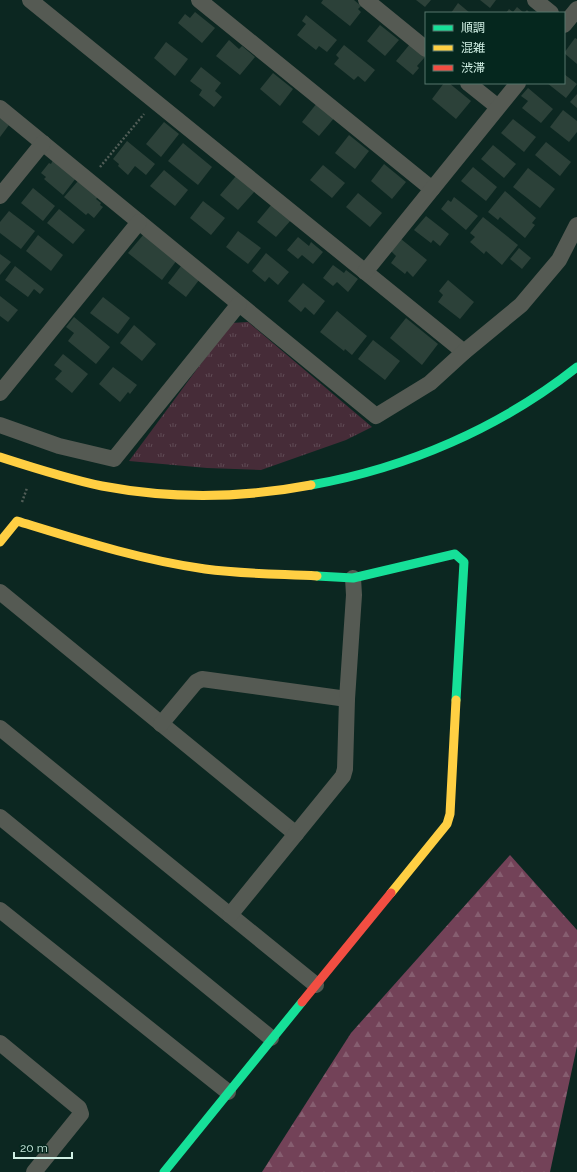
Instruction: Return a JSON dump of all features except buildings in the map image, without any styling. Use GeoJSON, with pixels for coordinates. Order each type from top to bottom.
{"type":"FeatureCollection","features":[{"type":"Feature","properties":{"kind":"street"},"geometry":{"type":"LineString","coordinates":[[30,0],[464,352]]}},
{"type":"Feature","properties":{"kind":"street"},"geometry":{"type":"LineString","coordinates":[[199,0],[432,189]]}},
{"type":"Feature","properties":{"kind":"street"},"geometry":{"type":"LineString","coordinates":[[366,0],[425,48]]}},
{"type":"Feature","properties":{"kind":"street"},"geometry":{"type":"LineString","coordinates":[[535,0],[550,12]]}},
{"type":"Feature","properties":{"kind":"street"},"geometry":{"type":"LineString","coordinates":[[565,23],[577,9]]}},
{"type":"Feature","properties":{"kind":"street"},"geometry":{"type":"LineString","coordinates":[[469,84],[498,108]]}},
{"type":"Feature","properties":{"kind":"street"},"geometry":{"type":"LineString","coordinates":[[365,272],[517,84]]}},
{"type":"Feature","properties":{"kind":"street"},"geometry":{"type":"LineString","coordinates":[[0,108],[376,416],[430,383],[464,352],[521,305],[558,260],[577,225]]}},
{"type":"Feature","properties":{"kind":"street"},"geometry":{"type":"LineString","coordinates":[[0,196],[43,143]]}},
{"type":"Feature","properties":{"kind":"street"},"geometry":{"type":"LineString","coordinates":[[0,393],[139,222]]}},
{"type":"Feature","properties":{"kind":"street"},"geometry":{"type":"LineString","coordinates":[[0,425],[59,446],[114,459],[239,304]]}},
{"type":"Feature","properties":{"kind":"street"},"geometry":{"type":"LineString","coordinates":[[0,457],[41,470],[95,484],[165,494],[231,496],[293,490],[353,476],[414,458],[468,435],[519,407],[577,367]]}},
{"type":"Feature","properties":{"kind":"street"},"geometry":{"type":"LineString","coordinates":[[0,542],[18,521],[86,542],[154,560],[228,572],[353,578],[455,554],[464,562],[450,814],[447,824],[271,1038],[164,1172]]}},
{"type":"Feature","properties":{"kind":"street"},"geometry":{"type":"LineString","coordinates":[[230,915],[343,776],[345,769],[347,699],[354,595],[353,578]]}},
{"type":"Feature","properties":{"kind":"street"},"geometry":{"type":"LineString","coordinates":[[0,592],[296,834]]}},
{"type":"Feature","properties":{"kind":"street"},"geometry":{"type":"LineString","coordinates":[[161,724],[196,682],[202,680],[347,699]]}},
{"type":"Feature","properties":{"kind":"street"},"geometry":{"type":"LineString","coordinates":[[0,728],[316,985]]}},
{"type":"Feature","properties":{"kind":"street"},"geometry":{"type":"LineString","coordinates":[[0,818],[271,1038]]}},
{"type":"Feature","properties":{"kind":"street"},"geometry":{"type":"LineString","coordinates":[[0,910],[228,1092]]}},
{"type":"Feature","properties":{"kind":"street"},"geometry":{"type":"LineString","coordinates":[[0,1043],[79,1108],[81,1114],[34,1172]]}},
{"type":"Feature","properties":{"kind":"path"},"geometry":{"type":"LineString","coordinates":[[89,181],[155,101]]}},
{"type":"Feature","properties":{"kind":"green space"},"geometry":{"type":"Polygon","coordinates":[[[248,322],[372,427],[346,440],[261,470],[207,468],[129,461],[231,323],[248,322]]]}},
{"type":"Feature","properties":{"kind":"green space"},"geometry":{"type":"Polygon","coordinates":[[[510,855],[577,930],[577,1046],[550,1172],[262,1172],[351,1033],[510,855]]]}},
{"type":"Feature","properties":{"kind":"traffic: fast"},"geometry":{"type":"LineString","coordinates":[[311,485],[347,478],[382,468],[451,442],[484,427],[516,409],[577,367]]}},
{"type":"Feature","properties":{"kind":"traffic: fast"},"geometry":{"type":"LineString","coordinates":[[317,576],[353,578],[455,554],[464,562],[456,700]]}},
{"type":"Feature","properties":{"kind":"traffic: fast"},"geometry":{"type":"LineString","coordinates":[[164,1172],[302,1002]]}},
{"type":"Feature","properties":{"kind":"traffic: slow"},"geometry":{"type":"LineString","coordinates":[[0,457],[89,483],[154,493],[181,495],[233,494],[311,485]]}},
{"type":"Feature","properties":{"kind":"traffic: slow"},"geometry":{"type":"LineString","coordinates":[[0,542],[17,521],[110,549],[181,565],[233,572],[317,576]]}},
{"type":"Feature","properties":{"kind":"traffic: slow"},"geometry":{"type":"LineString","coordinates":[[391,893],[447,824],[450,814],[456,700]]}},
{"type":"Feature","properties":{"kind":"traffic: jam"},"geometry":{"type":"LineString","coordinates":[[302,1002],[391,893]]}}]}
